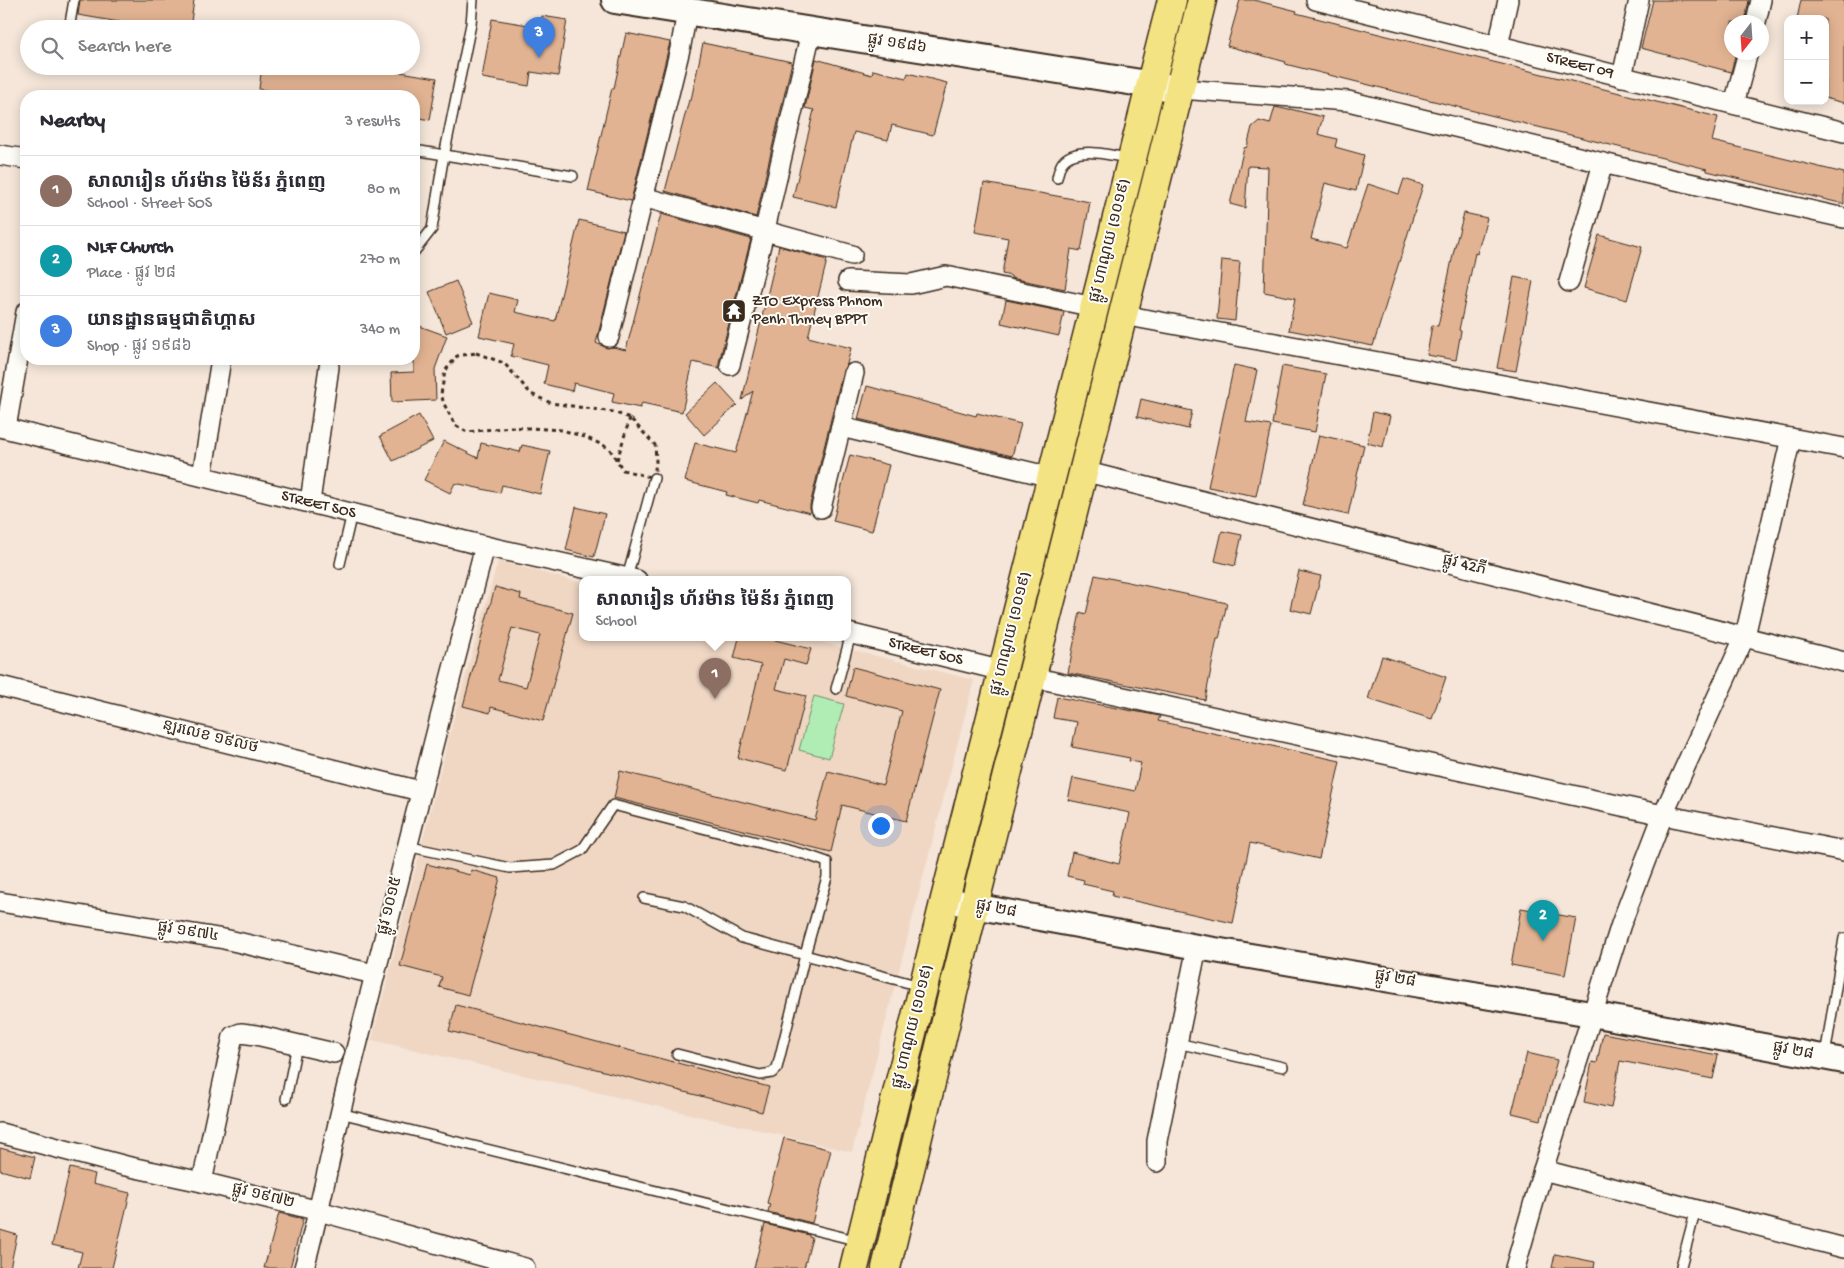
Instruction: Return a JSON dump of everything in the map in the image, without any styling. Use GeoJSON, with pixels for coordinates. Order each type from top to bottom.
{"type":"FeatureCollection","features":[{"type":"Feature","properties":{"kind":"main road","name":"ផ្លូវ ១៩៨៦"},"geometry":{"type":"LineString","coordinates":[[614,0],[1150,86],[1179,89]]}},
{"type":"Feature","properties":{"kind":"main road","name":"ផ្លូវ ហាណូយ (១០១៩)"},"geometry":{"type":"LineString","coordinates":[[854,1268],[1172,0]]}},
{"type":"Feature","properties":{"kind":"main road","name":"ផ្លូវ ហាណូយ (១០១៩)"},"geometry":{"type":"LineString","coordinates":[[888,1268],[974,906],[1202,0]]}},
{"type":"Feature","properties":{"kind":"street","name":"STREET 09"},"geometry":{"type":"LineString","coordinates":[[1316,0],[1370,6],[1498,46],[1844,132]]}},
{"type":"Feature","properties":{"kind":"street"},"geometry":{"type":"LineString","coordinates":[[1498,46],[1508,0]]}},
{"type":"Feature","properties":{"kind":"street"},"geometry":{"type":"LineString","coordinates":[[1622,77],[1640,0]]}},
{"type":"Feature","properties":{"kind":"street"},"geometry":{"type":"LineString","coordinates":[[1758,15],[1761,0]]}},
{"type":"Feature","properties":{"kind":"street"},"geometry":{"type":"LineString","coordinates":[[609,338],[681,44],[687,12]]}},
{"type":"Feature","properties":{"kind":"street"},"geometry":{"type":"LineString","coordinates":[[730,365],[765,229],[811,32]]}},
{"type":"Feature","properties":{"kind":"street"},"geometry":{"type":"LineString","coordinates":[[1734,104],[1746,60]]}},
{"type":"Feature","properties":{"kind":"street"},"geometry":{"type":"LineString","coordinates":[[1179,89],[1348,101],[1603,163],[1844,218]]}},
{"type":"Feature","properties":{"kind":"street"},"geometry":{"type":"LineString","coordinates":[[0,155],[20,158]]}},
{"type":"Feature","properties":{"kind":"street"},"geometry":{"type":"LineString","coordinates":[[1569,282],[1603,163]]}},
{"type":"Feature","properties":{"kind":"street"},"geometry":{"type":"LineString","coordinates":[[643,197],[765,229],[852,255]]}},
{"type":"Feature","properties":{"kind":"street"},"geometry":{"type":"LineString","coordinates":[[848,281],[912,284],[946,276],[1094,307]]}},
{"type":"Feature","properties":{"kind":"street"},"geometry":{"type":"LineString","coordinates":[[1122,315],[1844,448]]}},
{"type":"Feature","properties":{"kind":"street"},"geometry":{"type":"LineString","coordinates":[[3,428],[20,342]]}},
{"type":"Feature","properties":{"kind":"street"},"geometry":{"type":"LineString","coordinates":[[202,476],[220,365]]}},
{"type":"Feature","properties":{"kind":"street"},"geometry":{"type":"LineString","coordinates":[[310,502],[329,367]]}},
{"type":"Feature","properties":{"kind":"street"},"geometry":{"type":"LineString","coordinates":[[822,508],[854,373]]}},
{"type":"Feature","properties":{"kind":"street"},"geometry":{"type":"LineString","coordinates":[[841,426],[1051,477]]}},
{"type":"Feature","properties":{"kind":"street","name":"STREET SOS"},"geometry":{"type":"LineString","coordinates":[[3,428],[485,546],[619,576]]}},
{"type":"Feature","properties":{"kind":"street"},"geometry":{"type":"LineString","coordinates":[[1515,1268],[1542,1170],[1621,924],[1663,815],[1745,636],[1791,438]]}},
{"type":"Feature","properties":{"kind":"street","name":"ផ្លូវ 42ភី"},"geometry":{"type":"LineString","coordinates":[[1083,471],[1844,662]]}},
{"type":"Feature","properties":{"kind":"street","name":"ផ្លូវ ១០១៥"},"geometry":{"type":"LineString","coordinates":[[304,1268],[406,846],[485,546]]}},
{"type":"Feature","properties":{"kind":"street","name":"STREET SOS"},"geometry":{"type":"LineString","coordinates":[[851,633],[1003,671]]}},
{"type":"Feature","properties":{"kind":"street"},"geometry":{"type":"LineString","coordinates":[[1032,677],[1663,815],[1844,851]]}},
{"type":"Feature","properties":{"kind":"street","name":"ន្ឡរលេខ ១៩លថ"},"geometry":{"type":"LineString","coordinates":[[0,686],[420,791]]}},
{"type":"Feature","properties":{"kind":"street","name":"ផ្លូវ ២៨"},"geometry":{"type":"LineString","coordinates":[[945,899],[1197,947],[1591,1014],[1834,1059]]}},
{"type":"Feature","properties":{"kind":"street","name":"ផ្លូវ ១៩៧៤"},"geometry":{"type":"LineString","coordinates":[[0,902],[224,939],[374,974]]}},
{"type":"Feature","properties":{"kind":"street"},"geometry":{"type":"LineString","coordinates":[[1157,1162],[1157,1141],[1197,947]]}},
{"type":"Feature","properties":{"kind":"street"},"geometry":{"type":"LineString","coordinates":[[202,1182],[233,1036],[241,1033],[334,1053]]}},
{"type":"Feature","properties":{"kind":"street","name":"ផ្លូវ ១៩៧២"},"geometry":{"type":"LineString","coordinates":[[0,1133],[126,1166],[202,1182],[319,1211],[525,1268]]}},
{"type":"Feature","properties":{"kind":"street"},"geometry":{"type":"LineString","coordinates":[[1542,1170],[1844,1248]]}},
{"type":"Feature","properties":{"kind":"lane"},"geometry":{"type":"LineString","coordinates":[[71,20],[74,0]]}},
{"type":"Feature","properties":{"kind":"lane"},"geometry":{"type":"LineString","coordinates":[[420,244],[432,229],[444,155],[471,24],[473,0]]}},
{"type":"Feature","properties":{"kind":"lane"},"geometry":{"type":"LineString","coordinates":[[420,151],[573,176]]}},
{"type":"Feature","properties":{"kind":"lane"},"geometry":{"type":"LineString","coordinates":[[1057,178],[1062,163],[1068,158],[1082,154],[1095,152],[1132,159]]}},
{"type":"Feature","properties":{"kind":"lane"},"geometry":{"type":"LineString","coordinates":[[633,576],[654,478]]}},
{"type":"Feature","properties":{"kind":"lane"},"geometry":{"type":"LineString","coordinates":[[340,564],[352,513]]}},
{"type":"Feature","properties":{"kind":"lane"},"geometry":{"type":"LineString","coordinates":[[836,689],[847,641]]}},
{"type":"Feature","properties":{"kind":"lane"},"geometry":{"type":"LineString","coordinates":[[406,846],[510,868],[554,865],[582,850],[614,804],[827,862],[827,877],[805,955],[777,1068],[772,1074],[760,1075],[677,1054]]}},
{"type":"Feature","properties":{"kind":"lane"},"geometry":{"type":"LineString","coordinates":[[644,898],[684,906],[742,938],[924,987]]}},
{"type":"Feature","properties":{"kind":"lane"},"geometry":{"type":"LineString","coordinates":[[1834,1059],[1844,938]]}},
{"type":"Feature","properties":{"kind":"lane"},"geometry":{"type":"LineString","coordinates":[[1177,1044],[1283,1067]]}},
{"type":"Feature","properties":{"kind":"lane"},"geometry":{"type":"LineString","coordinates":[[286,1099],[297,1045]]}},
{"type":"Feature","properties":{"kind":"lane"},"geometry":{"type":"LineString","coordinates":[[340,1113],[861,1242]]}},
{"type":"Feature","properties":{"kind":"lane"},"geometry":{"type":"LineString","coordinates":[[1681,1266],[1696,1209]]}},
{"type":"Feature","properties":{"kind":"path"},"geometry":{"type":"LineString","coordinates":[[476,353],[504,363],[531,394],[551,403],[613,412],[630,418],[651,438],[655,445],[656,462],[654,478],[623,470],[609,448],[585,436],[562,430],[511,427],[467,432],[455,425],[444,404],[441,394],[445,371],[457,356],[476,353]]}},
{"type":"Feature","properties":{"kind":"path"},"geometry":{"type":"LineString","coordinates":[[616,461],[630,418]]}},
{"type":"Feature","properties":{"kind":"shaded area"},"geometry":{"type":"Polygon","coordinates":[[[498,561],[579,582],[579,641],[816,641],[974,680],[852,1152],[372,1040],[454,717],[498,561]]]}},
{"type":"Feature","properties":{"kind":"green space"},"geometry":{"type":"Polygon","coordinates":[[[814,696],[844,704],[829,758],[799,750],[814,696]]]}},
{"type":"Feature","properties":{"kind":"building"},"geometry":{"type":"Polygon","coordinates":[[[80,0],[194,0],[191,20],[108,20],[78,15],[80,0]]]}},
{"type":"Feature","properties":{"kind":"building"},"geometry":{"type":"Polygon","coordinates":[[[1240,0],[1254,0],[1297,11],[1296,13],[1383,35],[1718,117],[1712,141],[1844,173],[1844,204],[1285,64],[1286,62],[1227,46],[1240,0]]]}},
{"type":"Feature","properties":{"kind":"building"},"geometry":{"type":"Polygon","coordinates":[[[1653,0],[1749,0],[1746,15],[1724,15],[1724,60],[1734,60],[1731,72],[1641,48],[1653,0]]]}},
{"type":"Feature","properties":{"kind":"building"},"geometry":{"type":"Polygon","coordinates":[[[1801,0],[1844,0],[1844,103],[1829,99],[1829,15],[1798,15],[1801,0]]]}},
{"type":"Feature","properties":{"kind":"building"},"geometry":{"type":"Polygon","coordinates":[[[542,16],[567,20],[558,76],[531,72],[529,86],[482,78],[492,19],[540,27],[542,16]]]}},
{"type":"Feature","properties":{"kind":"building"},"geometry":{"type":"Polygon","coordinates":[[[626,33],[670,42],[631,201],[588,191],[626,33]]]}},
{"type":"Feature","properties":{"kind":"building"},"geometry":{"type":"Polygon","coordinates":[[[703,43],[792,62],[756,217],[665,191],[689,100],[691,100],[703,43]]]}},
{"type":"Feature","properties":{"kind":"building"},"geometry":{"type":"Polygon","coordinates":[[[816,59],[872,75],[873,70],[906,78],[908,73],[947,83],[933,135],[892,125],[888,140],[854,132],[836,207],[793,197],[814,110],[805,108],[816,59]]]}},
{"type":"Feature","properties":{"kind":"building"},"geometry":{"type":"Polygon","coordinates":[[[261,75],[419,75],[437,78],[430,120],[420,118],[420,90],[259,89],[261,75]]]}},
{"type":"Feature","properties":{"kind":"building"},"geometry":{"type":"Polygon","coordinates":[[[1275,107],[1323,117],[1318,134],[1337,139],[1335,147],[1364,155],[1356,191],[1325,183],[1311,239],[1347,248],[1368,184],[1399,194],[1404,179],[1423,185],[1373,346],[1289,330],[1295,298],[1264,292],[1268,167],[1248,166],[1245,208],[1230,204],[1244,148],[1247,147],[1252,127],[1259,121],[1270,124],[1275,107]]]}},
{"type":"Feature","properties":{"kind":"building"},"geometry":{"type":"Polygon","coordinates":[[[984,183],[1090,202],[1081,251],[1071,249],[1065,289],[1011,278],[1011,276],[1002,274],[1008,238],[975,232],[984,183]]]}},
{"type":"Feature","properties":{"kind":"building"},"geometry":{"type":"Polygon","coordinates":[[[1464,213],[1487,218],[1477,254],[1475,253],[1459,330],[1461,331],[1456,360],[1427,355],[1432,325],[1438,326],[1464,213]]]}},
{"type":"Feature","properties":{"kind":"building"},"geometry":{"type":"Polygon","coordinates":[[[661,214],[751,239],[719,368],[693,362],[682,412],[642,403],[640,408],[612,402],[614,393],[574,383],[572,391],[544,384],[548,365],[511,356],[514,344],[479,336],[489,293],[518,300],[515,312],[555,321],[579,220],[624,231],[596,343],[607,348],[613,347],[626,350],[661,214]]]}},
{"type":"Feature","properties":{"kind":"building"},"geometry":{"type":"Polygon","coordinates":[[[1599,235],[1642,247],[1627,300],[1584,288],[1599,235]]]}},
{"type":"Feature","properties":{"kind":"building"},"geometry":{"type":"Polygon","coordinates":[[[779,246],[827,260],[808,337],[851,348],[847,364],[843,370],[810,505],[810,513],[759,500],[758,503],[726,495],[727,492],[685,481],[695,443],[736,453],[753,391],[742,400],[779,246]]]}},
{"type":"Feature","properties":{"kind":"building"},"geometry":{"type":"Polygon","coordinates":[[[1222,260],[1240,262],[1235,321],[1217,319],[1222,260]]]}},
{"type":"Feature","properties":{"kind":"building"},"geometry":{"type":"Polygon","coordinates":[[[1514,277],[1533,281],[1516,371],[1497,368],[1514,277]]]}},
{"type":"Feature","properties":{"kind":"building"},"geometry":{"type":"Polygon","coordinates":[[[456,281],[473,322],[446,333],[429,292],[456,281]]]}},
{"type":"Feature","properties":{"kind":"building"},"geometry":{"type":"Polygon","coordinates":[[[1006,300],[1064,312],[1059,336],[1001,323],[1006,300]]]}},
{"type":"Feature","properties":{"kind":"building"},"geometry":{"type":"Polygon","coordinates":[[[420,326],[447,336],[435,369],[436,400],[392,402],[391,373],[414,372],[414,365],[420,365],[420,326]]]}},
{"type":"Feature","properties":{"kind":"building"},"geometry":{"type":"Polygon","coordinates":[[[1234,365],[1257,370],[1246,422],[1271,426],[1256,496],[1208,487],[1234,365]]]}},
{"type":"Feature","properties":{"kind":"building"},"geometry":{"type":"Polygon","coordinates":[[[1282,366],[1326,374],[1315,432],[1272,424],[1282,366]]]}},
{"type":"Feature","properties":{"kind":"building"},"geometry":{"type":"Polygon","coordinates":[[[717,383],[737,405],[704,435],[685,413],[717,383]]]}},
{"type":"Feature","properties":{"kind":"building"},"geometry":{"type":"Polygon","coordinates":[[[867,386],[976,416],[977,413],[1021,424],[1012,456],[858,419],[867,386]]]}},
{"type":"Feature","properties":{"kind":"building"},"geometry":{"type":"Polygon","coordinates":[[[1141,399],[1192,411],[1188,429],[1137,417],[1141,399]]]}},
{"type":"Feature","properties":{"kind":"building"},"geometry":{"type":"Polygon","coordinates":[[[1373,412],[1390,416],[1383,447],[1367,443],[1373,412]]]}},
{"type":"Feature","properties":{"kind":"building"},"geometry":{"type":"Polygon","coordinates":[[[419,415],[433,441],[393,461],[380,436],[419,415]]]}},
{"type":"Feature","properties":{"kind":"building"},"geometry":{"type":"Polygon","coordinates":[[[1319,435],[1364,445],[1348,515],[1303,505],[1319,435]]]}},
{"type":"Feature","properties":{"kind":"building"},"geometry":{"type":"Polygon","coordinates":[[[444,441],[478,458],[481,443],[520,452],[522,445],[550,451],[540,494],[502,485],[500,493],[455,483],[450,493],[424,480],[444,441]]]}},
{"type":"Feature","properties":{"kind":"building"},"geometry":{"type":"Polygon","coordinates":[[[850,455],[889,465],[872,531],[833,521],[850,455]]]}},
{"type":"Feature","properties":{"kind":"building"},"geometry":{"type":"Polygon","coordinates":[[[576,507],[605,514],[594,557],[566,550],[576,507]]]}},
{"type":"Feature","properties":{"kind":"building"},"geometry":{"type":"Polygon","coordinates":[[[1222,531],[1242,535],[1235,566],[1215,561],[1222,531]]]}},
{"type":"Feature","properties":{"kind":"building"},"geometry":{"type":"Polygon","coordinates":[[[1299,571],[1321,576],[1311,614],[1290,609],[1299,571]]]}},
{"type":"Feature","properties":{"kind":"building"},"geometry":{"type":"Polygon","coordinates":[[[1095,575],[1227,603],[1219,639],[1217,639],[1205,700],[1068,673],[1080,612],[1086,614],[1095,575]]]}},
{"type":"Feature","properties":{"kind":"building"},"geometry":{"type":"Polygon","coordinates":[[[495,587],[521,594],[520,599],[573,613],[543,721],[491,707],[490,713],[463,706],[495,587]],[[512,628],[498,680],[526,687],[540,635],[512,628]]]}},
{"type":"Feature","properties":{"kind":"building"},"geometry":{"type":"Polygon","coordinates":[[[738,641],[779,641],[811,649],[806,665],[784,659],[776,689],[806,696],[787,770],[738,758],[761,665],[734,658],[738,641]]]}},
{"type":"Feature","properties":{"kind":"building"},"geometry":{"type":"Polygon","coordinates":[[[1382,656],[1446,677],[1432,719],[1368,699],[1382,656]]]}},
{"type":"Feature","properties":{"kind":"building"},"geometry":{"type":"Polygon","coordinates":[[[853,667],[940,690],[906,821],[842,805],[831,852],[614,798],[620,771],[815,820],[828,771],[883,785],[902,711],[846,696],[853,667]]]}},
{"type":"Feature","properties":{"kind":"building"},"geometry":{"type":"Polygon","coordinates":[[[1057,697],[1160,716],[1158,721],[1340,761],[1319,859],[1250,843],[1233,923],[1112,896],[1113,891],[1083,884],[1084,880],[1067,876],[1072,852],[1119,864],[1130,813],[1068,800],[1073,778],[1135,791],[1141,763],[1129,761],[1130,758],[1072,747],[1077,722],[1053,718],[1057,697]]]}},
{"type":"Feature","properties":{"kind":"building"},"geometry":{"type":"Polygon","coordinates":[[[427,864],[470,875],[471,870],[500,878],[468,995],[439,987],[442,977],[400,966],[427,864]]]}},
{"type":"Feature","properties":{"kind":"building"},"geometry":{"type":"Polygon","coordinates":[[[1521,908],[1576,918],[1565,975],[1511,965],[1521,908]]]}},
{"type":"Feature","properties":{"kind":"building"},"geometry":{"type":"Polygon","coordinates":[[[456,1005],[769,1087],[762,1112],[449,1031],[456,1005]]]}},
{"type":"Feature","properties":{"kind":"building"},"geometry":{"type":"Polygon","coordinates":[[[1603,1033],[1718,1055],[1713,1079],[1620,1061],[1611,1108],[1584,1102],[1592,1062],[1597,1063],[1603,1033]]]}},
{"type":"Feature","properties":{"kind":"building"},"geometry":{"type":"Polygon","coordinates":[[[1527,1053],[1557,1060],[1541,1120],[1512,1113],[1527,1053]]]}},
{"type":"Feature","properties":{"kind":"building"},"geometry":{"type":"Polygon","coordinates":[[[784,1138],[831,1150],[812,1223],[768,1212],[770,1204],[767,1203],[784,1138]]]}},
{"type":"Feature","properties":{"kind":"building"},"geometry":{"type":"Polygon","coordinates":[[[0,1148],[35,1157],[30,1178],[0,1170],[0,1148]]]}},
{"type":"Feature","properties":{"kind":"building"},"geometry":{"type":"Polygon","coordinates":[[[70,1168],[95,1174],[93,1184],[130,1193],[112,1268],[78,1268],[82,1252],[52,1245],[70,1168]]]}},
{"type":"Feature","properties":{"kind":"building"},"geometry":{"type":"Polygon","coordinates":[[[279,1213],[303,1219],[290,1268],[264,1268],[279,1213]]]}},
{"type":"Feature","properties":{"kind":"building"},"geometry":{"type":"Polygon","coordinates":[[[765,1224],[809,1235],[812,1238],[804,1268],[754,1268],[765,1224]]]}},
{"type":"Feature","properties":{"kind":"building"},"geometry":{"type":"Polygon","coordinates":[[[0,1230],[17,1235],[10,1268],[0,1268],[0,1230]]]}},
{"type":"Feature","properties":{"kind":"building"},"geometry":{"type":"Polygon","coordinates":[[[1555,1254],[1595,1262],[1594,1268],[1552,1268],[1555,1254]]]}},
{"type":"Feature","properties":{"kind":"place","name":"យានដ្ឋានធម្មជាតិហ្គាស"},"geometry":{"type":"Point","coordinates":[539,58]}},
{"type":"Feature","properties":{"kind":"place","name":"ZTO Express Phnom Penh Thmey BPPT"},"geometry":{"type":"Point","coordinates":[734,311]}},
{"type":"Feature","properties":{"kind":"place","name":"សាលារៀន ហ័រម៉ាន ម៉ៃន័រ ភ្នំពេញ"},"geometry":{"type":"Point","coordinates":[715,699]}},
{"type":"Feature","properties":{"kind":"place","name":"NLF Church"},"geometry":{"type":"Point","coordinates":[1543,941]}}]}
